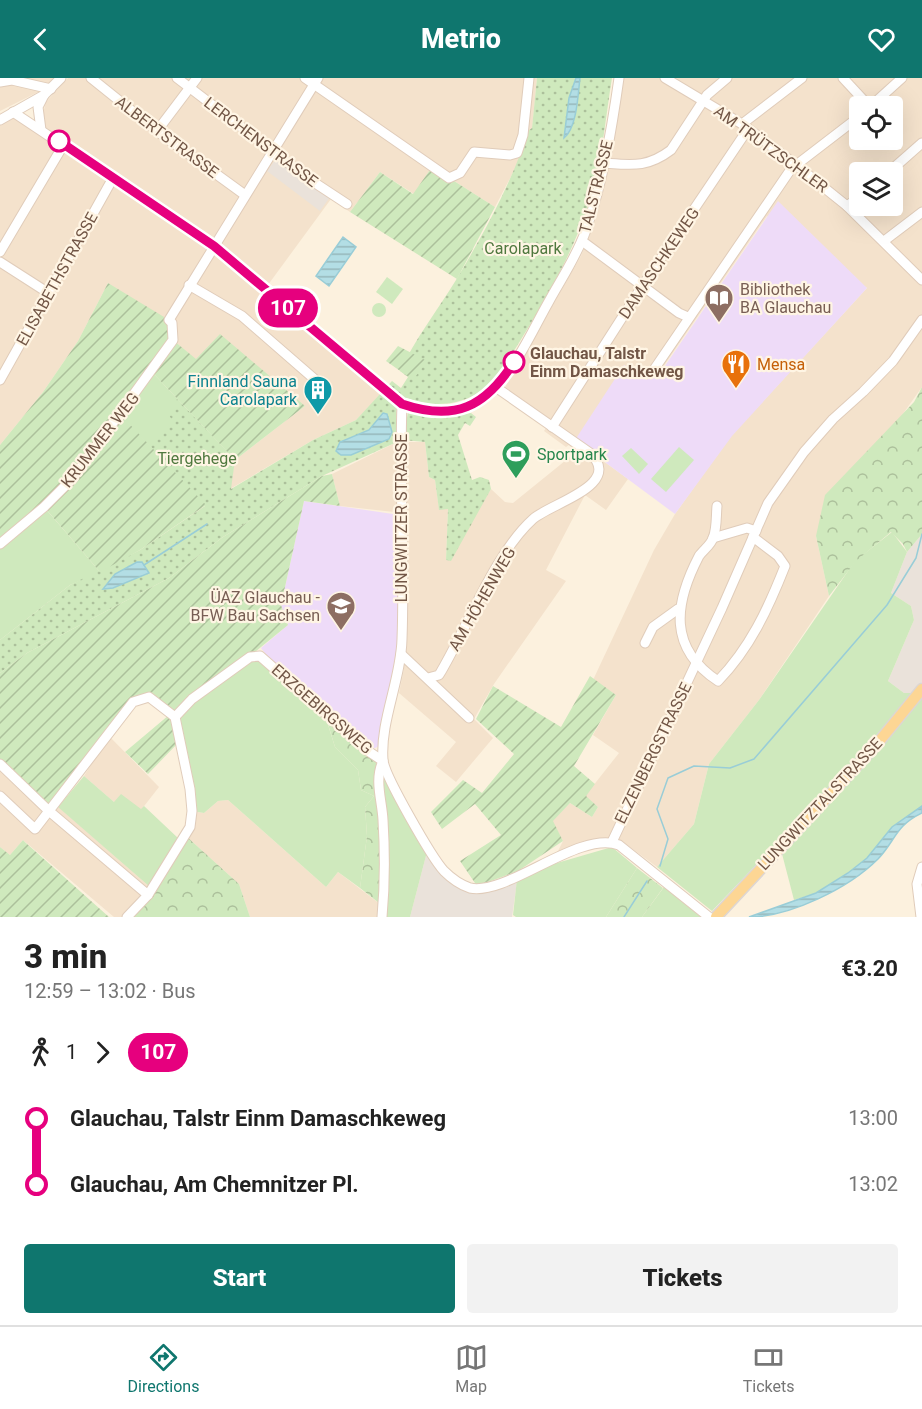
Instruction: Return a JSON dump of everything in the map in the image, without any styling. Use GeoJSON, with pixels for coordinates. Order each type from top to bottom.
{"type":"FeatureCollection","features":[{"type":"Feature","properties":{"kind":"main road","name":"LUNGWITZTALSTRASSE"},"geometry":{"type":"LineString","coordinates":[[716,917],[877,744],[922,689]]}},
{"type":"Feature","properties":{"kind":"street"},"geometry":{"type":"LineString","coordinates":[[41,130],[38,107],[47,92],[61,78]]}},
{"type":"Feature","properties":{"kind":"street","name":"ALBERTSTRASSE"},"geometry":{"type":"LineString","coordinates":[[91,78],[157,131],[244,195]]}},
{"type":"Feature","properties":{"kind":"street","name":"LERCHENSTRASSE"},"geometry":{"type":"LineString","coordinates":[[177,78],[347,204]]}},
{"type":"Feature","properties":{"kind":"street"},"geometry":{"type":"LineString","coordinates":[[157,131],[197,78]]}},
{"type":"Feature","properties":{"kind":"street"},"geometry":{"type":"LineString","coordinates":[[304,78],[316,81],[449,178],[460,173],[474,152],[510,155],[517,153],[523,135],[529,78]]}},
{"type":"Feature","properties":{"kind":"street","name":"TALSTRASSE"},"geometry":{"type":"LineString","coordinates":[[402,404],[426,411],[452,411],[476,403],[497,388],[520,354],[582,241],[603,163],[619,78]]}},
{"type":"Feature","properties":{"kind":"street","name":"AM TRÜTZSCHLER"},"geometry":{"type":"LineString","coordinates":[[665,78],[745,127],[796,165],[847,206],[922,280]]}},
{"type":"Feature","properties":{"kind":"street"},"geometry":{"type":"LineString","coordinates":[[603,163],[638,165],[655,162],[671,150],[704,100],[727,78]]}},
{"type":"Feature","properties":{"kind":"street","name":"DAMASCHKEWEG"},"geometry":{"type":"LineString","coordinates":[[552,427],[745,127],[802,78]]}},
{"type":"Feature","properties":{"kind":"street"},"geometry":{"type":"LineString","coordinates":[[843,78],[860,96]]}},
{"type":"Feature","properties":{"kind":"street"},"geometry":{"type":"LineString","coordinates":[[881,96],[902,78]]}},
{"type":"Feature","properties":{"kind":"street"},"geometry":{"type":"LineString","coordinates":[[0,82],[12,79],[47,92]]}},
{"type":"Feature","properties":{"kind":"street"},"geometry":{"type":"LineString","coordinates":[[316,81],[189,285],[242,316],[327,390]]}},
{"type":"Feature","properties":{"kind":"street"},"geometry":{"type":"LineString","coordinates":[[0,120],[47,92]]}},
{"type":"Feature","properties":{"kind":"street"},"geometry":{"type":"LineString","coordinates":[[13,112],[214,246],[402,404]]}},
{"type":"Feature","properties":{"kind":"street"},"geometry":{"type":"LineString","coordinates":[[582,241],[679,313],[688,317],[693,315],[790,169],[849,124]]}},
{"type":"Feature","properties":{"kind":"street"},"geometry":{"type":"LineString","coordinates":[[900,162],[922,143]]}},
{"type":"Feature","properties":{"kind":"street"},"geometry":{"type":"LineString","coordinates":[[0,252],[64,144]]}},
{"type":"Feature","properties":{"kind":"street","name":"ELISABETHSTRASSE"},"geometry":{"type":"LineString","coordinates":[[0,380],[113,178]]}},
{"type":"Feature","properties":{"kind":"street"},"geometry":{"type":"LineString","coordinates":[[884,241],[922,212]]}},
{"type":"Feature","properties":{"kind":"street"},"geometry":{"type":"LineString","coordinates":[[0,262],[50,294]]}},
{"type":"Feature","properties":{"kind":"street","name":"KRUMMER WEG"},"geometry":{"type":"LineString","coordinates":[[0,544],[44,507],[73,478],[173,340],[172,323],[169,320],[189,285]]}},
{"type":"Feature","properties":{"kind":"street"},"geometry":{"type":"LineString","coordinates":[[655,368],[688,324],[688,317]]}},
{"type":"Feature","properties":{"kind":"street","name":"ELZENBERGSTRASSE"},"geometry":{"type":"LineString","coordinates":[[612,842],[696,665],[768,503],[804,452],[833,419],[892,361],[922,320]]}},
{"type":"Feature","properties":{"kind":"street","name":"AM HÖHENWEG"},"geometry":{"type":"LineString","coordinates":[[428,678],[439,675],[494,573],[532,520],[595,483],[598,466],[590,453],[497,388]]}},
{"type":"Feature","properties":{"kind":"street","name":"LUNGWITZER STRASSE"},"geometry":{"type":"LineString","coordinates":[[382,917],[383,819],[378,772],[383,762],[386,728],[401,654],[399,478],[402,404]]}},
{"type":"Feature","properties":{"kind":"street"},"geometry":{"type":"LineString","coordinates":[[645,643],[653,627],[678,609],[700,554],[713,538],[717,506]]}},
{"type":"Feature","properties":{"kind":"street"},"geometry":{"type":"LineString","coordinates":[[713,538],[747,528],[754,534]]}},
{"type":"Feature","properties":{"kind":"street","name":"ELZENBERGSTRASSE"},"geometry":{"type":"LineString","coordinates":[[696,665],[718,681],[741,654],[772,599],[784,566],[778,556],[754,534]]}},
{"type":"Feature","properties":{"kind":"street"},"geometry":{"type":"LineString","coordinates":[[678,609],[686,648],[696,665]]}},
{"type":"Feature","properties":{"kind":"street"},"geometry":{"type":"LineString","coordinates":[[401,654],[428,678],[437,690],[470,718]]}},
{"type":"Feature","properties":{"kind":"street","name":"ERZGEBIRGSWEG"},"geometry":{"type":"LineString","coordinates":[[175,717],[192,699],[250,657],[260,656],[383,762]]}},
{"type":"Feature","properties":{"kind":"street"},"geometry":{"type":"LineString","coordinates":[[0,796],[35,829],[130,705],[149,697],[175,717],[190,789],[192,811],[190,826],[148,895],[126,917]]}},
{"type":"Feature","properties":{"kind":"street"},"geometry":{"type":"LineString","coordinates":[[383,762],[428,848],[444,870],[467,887],[480,890],[492,887],[553,859],[602,842],[612,842],[619,845],[709,917]]}},
{"type":"Feature","properties":{"kind":"street"},"geometry":{"type":"LineString","coordinates":[[0,764],[50,811],[148,895]]}},
{"type":"Feature","properties":{"kind":"street"},"geometry":{"type":"LineString","coordinates":[[921,917],[917,884],[922,867]]}},
{"type":"Feature","properties":{"kind":"shaded area"},"geometry":{"type":"Polygon","coordinates":[[[0,78],[57,78],[50,86],[0,111],[0,78]]]}},
{"type":"Feature","properties":{"kind":"shaded area"},"geometry":{"type":"Polygon","coordinates":[[[68,78],[537,78],[532,129],[528,131],[518,163],[495,207],[432,167],[414,194],[380,172],[350,212],[331,199],[265,289],[380,395],[356,420],[313,440],[230,489],[235,460],[305,406],[196,360],[108,283],[78,341],[43,392],[0,445],[0,123],[13,117],[38,132],[46,102],[68,78]]]}},
{"type":"Feature","properties":{"kind":"shaded area"},"geometry":{"type":"Polygon","coordinates":[[[621,78],[922,78],[922,387],[816,536],[829,596],[759,700],[709,764],[694,824],[657,867],[622,841],[607,838],[557,853],[563,841],[552,821],[570,803],[592,817],[598,807],[585,796],[619,753],[593,735],[616,695],[593,680],[654,550],[675,514],[731,436],[867,288],[767,216],[659,373],[648,380],[624,365],[595,455],[628,479],[606,510],[585,495],[546,570],[566,581],[494,684],[474,719],[493,738],[456,782],[436,766],[456,742],[399,693],[404,669],[403,513],[340,506],[332,474],[397,442],[425,442],[429,477],[435,480],[439,509],[448,509],[446,560],[448,561],[491,489],[505,502],[513,503],[576,452],[569,445],[566,447],[544,431],[546,428],[497,394],[504,389],[581,256],[594,224],[607,175],[621,78]]]}},
{"type":"Feature","properties":{"kind":"shaded area"},"geometry":{"type":"Polygon","coordinates":[[[276,159],[330,197],[320,211],[267,171],[276,159]]]}},
{"type":"Feature","properties":{"kind":"shaded area"},"geometry":{"type":"Polygon","coordinates":[[[778,201],[867,288],[732,436],[675,514],[575,440],[624,365],[647,380],[656,371],[660,373],[778,201]]]}},
{"type":"Feature","properties":{"kind":"shaded area","name":"ÜAZ Glauchau - BFW Bau Sachsen"},"geometry":{"type":"Polygon","coordinates":[[[304,501],[400,515],[402,638],[383,744],[371,750],[275,666],[261,648],[288,625],[281,605],[304,501]]]}},
{"type":"Feature","properties":{"kind":"shaded area"},"geometry":{"type":"Polygon","coordinates":[[[922,534],[922,682],[913,693],[904,693],[888,681],[914,620],[911,606],[891,593],[907,552],[922,534]]]}},
{"type":"Feature","properties":{"kind":"shaded area"},"geometry":{"type":"Polygon","coordinates":[[[109,736],[159,787],[141,810],[114,802],[84,776],[109,736]]]}},
{"type":"Feature","properties":{"kind":"shaded area"},"geometry":{"type":"Polygon","coordinates":[[[0,762],[54,803],[150,887],[125,917],[114,917],[23,840],[10,855],[0,847],[0,762]]]}},
{"type":"Feature","properties":{"kind":"shaded area"},"geometry":{"type":"Polygon","coordinates":[[[228,800],[326,887],[338,872],[380,904],[382,917],[250,917],[239,884],[186,836],[192,811],[204,813],[218,801],[228,800]]]}},
{"type":"Feature","properties":{"kind":"shaded area"},"geometry":{"type":"Polygon","coordinates":[[[428,848],[444,870],[480,890],[518,875],[512,917],[410,917],[428,848]]]}},
{"type":"Feature","properties":{"kind":"green space","name":"Carolapark"},"geometry":{"type":"Polygon","coordinates":[[[537,78],[612,78],[597,173],[580,228],[562,269],[540,308],[494,380],[475,395],[456,402],[436,404],[406,398],[396,407],[397,442],[322,476],[223,537],[169,578],[27,653],[0,673],[0,640],[70,585],[140,550],[205,506],[149,445],[172,420],[169,415],[177,399],[235,460],[231,489],[313,440],[356,420],[392,381],[401,388],[408,377],[400,371],[406,359],[477,245],[514,169],[528,131],[532,128],[537,78]]]}},
{"type":"Feature","properties":{"kind":"green space"},"geometry":{"type":"Polygon","coordinates":[[[432,167],[495,207],[457,279],[350,212],[380,172],[413,194],[432,167]]]}},
{"type":"Feature","properties":{"kind":"green space"},"geometry":{"type":"Polygon","coordinates":[[[387,277],[403,289],[392,304],[376,292],[387,277]]]}},
{"type":"Feature","properties":{"kind":"green space"},"geometry":{"type":"Polygon","coordinates":[[[108,283],[169,320],[173,340],[196,359],[220,334],[305,406],[235,460],[152,372],[121,415],[206,505],[140,550],[100,572],[45,508],[0,544],[0,445],[43,392],[78,341],[108,283]]]}},
{"type":"Feature","properties":{"kind":"green space"},"geometry":{"type":"Polygon","coordinates":[[[379,303],[384,305],[386,310],[384,315],[379,317],[374,315],[372,310],[374,305],[379,303]]]}},
{"type":"Feature","properties":{"kind":"green space"},"geometry":{"type":"Polygon","coordinates":[[[398,346],[427,361],[413,380],[386,361],[398,346]]]}},
{"type":"Feature","properties":{"kind":"green space","name":"Tiergehege"},"geometry":{"type":"Polygon","coordinates":[[[152,372],[235,460],[206,505],[120,415],[152,372]]]}},
{"type":"Feature","properties":{"kind":"green space"},"geometry":{"type":"Polygon","coordinates":[[[922,387],[922,534],[907,552],[903,544],[891,532],[856,561],[829,596],[816,536],[825,495],[914,402],[922,387]]]}},
{"type":"Feature","properties":{"kind":"green space"},"geometry":{"type":"Polygon","coordinates":[[[408,412],[443,416],[471,413],[476,417],[470,426],[465,423],[458,435],[472,480],[480,477],[489,480],[491,489],[451,561],[446,560],[448,509],[439,510],[435,480],[429,477],[425,442],[403,440],[408,412]]]}},
{"type":"Feature","properties":{"kind":"green space"},"geometry":{"type":"Polygon","coordinates":[[[679,447],[694,460],[666,492],[651,479],[679,447]]]}},
{"type":"Feature","properties":{"kind":"green space"},"geometry":{"type":"Polygon","coordinates":[[[631,448],[648,464],[639,474],[622,456],[631,448]]]}},
{"type":"Feature","properties":{"kind":"green space"},"geometry":{"type":"Polygon","coordinates":[[[332,474],[340,506],[304,501],[281,605],[288,625],[175,717],[179,742],[148,774],[125,752],[169,715],[149,697],[133,702],[49,809],[0,762],[0,673],[27,653],[169,578],[223,537],[322,476],[332,474]]]}},
{"type":"Feature","properties":{"kind":"green space"},"geometry":{"type":"Polygon","coordinates":[[[44,507],[100,572],[70,585],[0,640],[0,544],[44,507]]]}},
{"type":"Feature","properties":{"kind":"green space"},"geometry":{"type":"Polygon","coordinates":[[[892,532],[907,552],[891,593],[911,606],[914,620],[888,681],[904,693],[913,693],[838,779],[712,911],[657,867],[694,824],[709,764],[759,700],[855,561],[892,532]]]}},
{"type":"Feature","properties":{"kind":"green space"},"geometry":{"type":"Polygon","coordinates":[[[260,656],[324,712],[335,747],[358,770],[361,790],[374,796],[365,807],[367,836],[360,888],[338,872],[326,887],[228,800],[218,801],[204,813],[192,811],[176,732],[181,708],[260,656]]]}},
{"type":"Feature","properties":{"kind":"green space"},"geometry":{"type":"Polygon","coordinates":[[[590,676],[616,695],[574,766],[595,784],[586,796],[598,807],[592,817],[570,803],[553,821],[563,841],[518,871],[477,886],[460,861],[501,835],[475,804],[442,829],[431,812],[463,780],[482,793],[514,754],[476,719],[493,686],[561,727],[590,676]]]}},
{"type":"Feature","properties":{"kind":"green space"},"geometry":{"type":"Polygon","coordinates":[[[922,695],[922,806],[892,827],[867,859],[848,873],[816,893],[794,900],[781,850],[922,695]]]}},
{"type":"Feature","properties":{"kind":"green space"},"geometry":{"type":"Polygon","coordinates":[[[327,721],[376,760],[381,819],[383,892],[379,903],[360,888],[367,836],[365,807],[374,796],[361,790],[358,770],[335,747],[327,721]]]}},
{"type":"Feature","properties":{"kind":"green space"},"geometry":{"type":"Polygon","coordinates":[[[383,761],[428,848],[410,917],[382,917],[384,893],[383,761]]]}},
{"type":"Feature","properties":{"kind":"green space"},"geometry":{"type":"Polygon","coordinates":[[[84,776],[114,802],[121,794],[141,809],[144,806],[179,839],[150,887],[58,807],[84,776]]]}},
{"type":"Feature","properties":{"kind":"green space"},"geometry":{"type":"Polygon","coordinates":[[[186,836],[239,884],[250,917],[127,917],[186,836]]]}},
{"type":"Feature","properties":{"kind":"green space"},"geometry":{"type":"Polygon","coordinates":[[[23,840],[109,917],[0,917],[0,847],[10,855],[23,840]]]}},
{"type":"Feature","properties":{"kind":"green space"},"geometry":{"type":"Polygon","coordinates":[[[612,847],[637,868],[606,917],[516,917],[513,915],[517,879],[550,865],[612,847]]]}},
{"type":"Feature","properties":{"kind":"green space"},"geometry":{"type":"Polygon","coordinates":[[[637,868],[663,888],[642,917],[606,917],[637,868]]]}},
{"type":"Feature","properties":{"kind":"green space"},"geometry":{"type":"Polygon","coordinates":[[[664,887],[701,917],[642,917],[664,887]]]}},
{"type":"Feature","properties":{"kind":"water"},"geometry":{"type":"Polygon","coordinates":[[[576,78],[580,78],[576,110],[572,127],[564,138],[569,98],[576,78]]]}},
{"type":"Feature","properties":{"kind":"water"},"geometry":{"type":"Polygon","coordinates":[[[343,237],[356,247],[329,286],[316,276],[343,237]]]}},
{"type":"Feature","properties":{"kind":"water"},"geometry":{"type":"Polygon","coordinates":[[[383,413],[387,414],[392,432],[389,439],[351,455],[341,455],[336,451],[340,442],[369,430],[383,413]]]}},
{"type":"Feature","properties":{"kind":"water"},"geometry":{"type":"Polygon","coordinates":[[[137,562],[142,562],[149,573],[113,588],[103,589],[115,574],[137,562]]]}},
{"type":"Feature","properties":{"kind":"water"},"geometry":{"type":"Polygon","coordinates":[[[922,806],[922,813],[906,823],[878,859],[851,880],[818,899],[800,906],[765,916],[749,917],[816,893],[848,873],[867,858],[892,827],[922,806]]]}},
{"type":"Feature","properties":{"kind":"waterway"},"geometry":{"type":"LineString","coordinates":[[144,565],[207,524]]}},
{"type":"Feature","properties":{"kind":"waterway"},"geometry":{"type":"LineString","coordinates":[[660,866],[668,839],[657,809],[668,778],[694,766],[730,768],[754,759],[887,605],[916,558],[922,534]]}},
{"type":"Feature","properties":{"kind":"waterway"},"geometry":{"type":"LineString","coordinates":[[624,917],[647,881]]}},
{"type":"Feature","properties":{"kind":"bus line","name":"107"},"geometry":{"type":"LineString","coordinates":[[59,141],[214,246],[348,356],[402,404],[416,409],[439,412],[466,407],[476,403],[497,388],[514,362]]}},
{"type":"Feature","properties":{"kind":"place","name":"Bibliothek BA Glauchau"},"geometry":{"type":"Point","coordinates":[719,324]}},
{"type":"Feature","properties":{"kind":"place","name":"Glauchau, Talstr Einm Damaschkeweg"},"geometry":{"type":"Point","coordinates":[514,362]}},
{"type":"Feature","properties":{"kind":"place","name":"Mensa"},"geometry":{"type":"Point","coordinates":[736,390]}},
{"type":"Feature","properties":{"kind":"place","name":"Finnland Sauna Carolapark"},"geometry":{"type":"Point","coordinates":[318,416]}},
{"type":"Feature","properties":{"kind":"place","name":"Sportpark"},"geometry":{"type":"Point","coordinates":[516,480]}},
{"type":"Feature","properties":{"kind":"place","name":"ÜAZ Glauchau - BFW Bau Sachsen"},"geometry":{"type":"Point","coordinates":[341,632]}}]}
